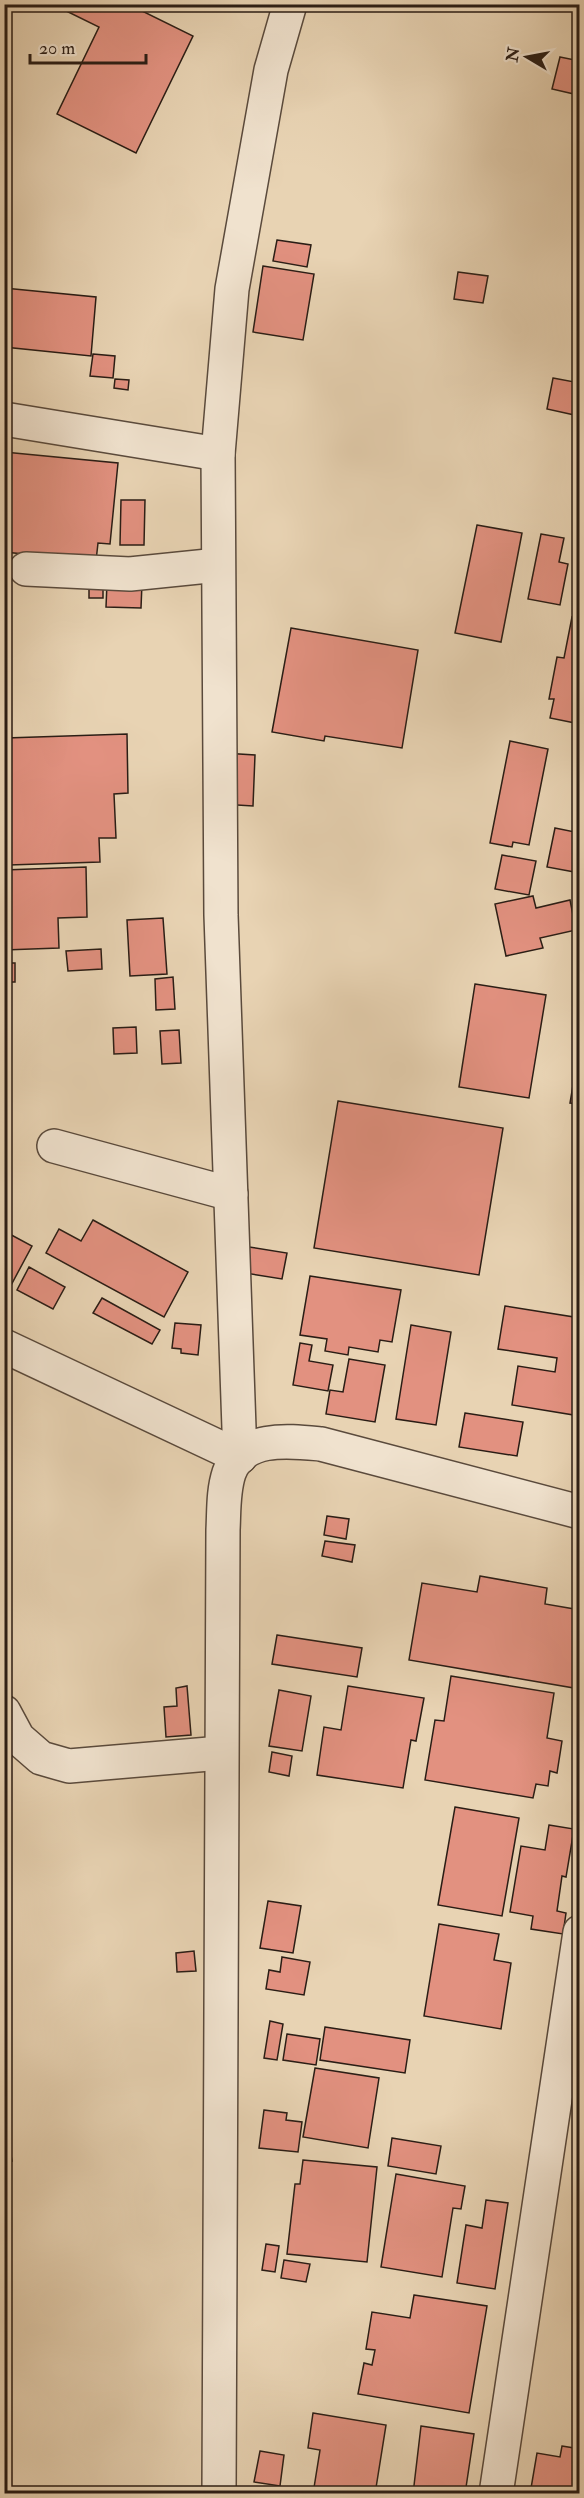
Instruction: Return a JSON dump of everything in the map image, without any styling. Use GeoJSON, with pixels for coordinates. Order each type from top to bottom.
{"type":"FeatureCollection","features":[{"type":"Feature","properties":{"kind":"street"},"geometry":{"type":"LineString","coordinates":[[240,1457],[221,915],[218,454],[232,289],[271,70],[290,4]]}},
{"type":"Feature","properties":{"kind":"street"},"geometry":{"type":"LineString","coordinates":[[4,419],[218,454]]}},
{"type":"Feature","properties":{"kind":"street"},"geometry":{"type":"LineString","coordinates":[[26,569],[130,574],[218,565]]}},
{"type":"Feature","properties":{"kind":"street"},"geometry":{"type":"LineString","coordinates":[[54,1146],[231,1194]]}},
{"type":"Feature","properties":{"kind":"street"},"geometry":{"type":"LineString","coordinates":[[4,1346],[240,1457]]}},
{"type":"Feature","properties":{"kind":"street"},"geometry":{"type":"LineString","coordinates":[[219,2493],[221,1753],[225,1494],[229,1472],[240,1457],[255,1447],[281,1441],[321,1444],[579,1512]]}},
{"type":"Feature","properties":{"kind":"street"},"geometry":{"type":"LineString","coordinates":[[4,1712],[18,1738],[41,1758],[69,1766],[221,1753]]}},
{"type":"Feature","properties":{"kind":"street"},"geometry":{"type":"LineString","coordinates":[[496,2493],[579,1932]]}},
{"type":"Feature","properties":{"kind":"building"},"geometry":{"type":"Polygon","coordinates":[[[52,4],[128,4],[193,36],[136,153],[57,114],[99,27],[52,4]]]}},
{"type":"Feature","properties":{"kind":"building"},"geometry":{"type":"Polygon","coordinates":[[[560,57],[580,61],[574,94],[552,89],[560,57]]]}},
{"type":"Feature","properties":{"kind":"building"},"geometry":{"type":"Polygon","coordinates":[[[277,240],[311,245],[307,267],[273,261],[277,240]]]}},
{"type":"Feature","properties":{"kind":"building"},"geometry":{"type":"Polygon","coordinates":[[[263,266],[314,274],[303,340],[253,332],[263,266]]]}},
{"type":"Feature","properties":{"kind":"building"},"geometry":{"type":"Polygon","coordinates":[[[458,272],[488,276],[483,303],[454,299],[458,272]]]}},
{"type":"Feature","properties":{"kind":"building"},"geometry":{"type":"Polygon","coordinates":[[[4,288],[96,297],[91,356],[4,347],[4,288]]]}},
{"type":"Feature","properties":{"kind":"building"},"geometry":{"type":"Polygon","coordinates":[[[93,354],[115,356],[113,378],[90,376],[93,354]]]}},
{"type":"Feature","properties":{"kind":"building"},"geometry":{"type":"Polygon","coordinates":[[[553,378],[580,383],[579,416],[547,409],[553,378]]]}},
{"type":"Feature","properties":{"kind":"building"},"geometry":{"type":"Polygon","coordinates":[[[115,379],[129,380],[128,390],[114,388],[115,379]]]}},
{"type":"Feature","properties":{"kind":"building"},"geometry":{"type":"Polygon","coordinates":[[[4,452],[118,463],[110,544],[98,543],[96,561],[4,552],[4,452]]]}},
{"type":"Feature","properties":{"kind":"building"},"geometry":{"type":"Polygon","coordinates":[[[121,500],[145,500],[144,545],[120,545],[121,500]]]}},
{"type":"Feature","properties":{"kind":"building"},"geometry":{"type":"Polygon","coordinates":[[[477,525],[522,533],[501,642],[455,633],[477,525]]]}},
{"type":"Feature","properties":{"kind":"building"},"geometry":{"type":"Polygon","coordinates":[[[541,534],[564,538],[559,562],[568,564],[560,605],[528,599],[541,534]]]}},
{"type":"Feature","properties":{"kind":"building"},"geometry":{"type":"Polygon","coordinates":[[[107,583],[142,583],[141,608],[106,607],[107,583]]]}},
{"type":"Feature","properties":{"kind":"building"},"geometry":{"type":"Polygon","coordinates":[[[89,586],[103,586],[103,598],[89,598],[89,586]]]}},
{"type":"Feature","properties":{"kind":"building"},"geometry":{"type":"Polygon","coordinates":[[[572,617],[580,619],[580,724],[550,718],[554,699],[549,699],[557,657],[564,658],[572,617]]]}},
{"type":"Feature","properties":{"kind":"building"},"geometry":{"type":"Polygon","coordinates":[[[291,628],[418,650],[402,748],[325,736],[324,741],[272,732],[291,628]]]}},
{"type":"Feature","properties":{"kind":"building"},"geometry":{"type":"Polygon","coordinates":[[[127,734],[128,793],[114,794],[116,838],[99,838],[100,862],[9,865],[6,738],[127,734]]]}},
{"type":"Feature","properties":{"kind":"building"},"geometry":{"type":"Polygon","coordinates":[[[510,741],[548,749],[529,845],[513,842],[512,847],[490,843],[510,741]]]}},
{"type":"Feature","properties":{"kind":"building"},"geometry":{"type":"Polygon","coordinates":[[[223,753],[255,755],[253,806],[221,804],[223,753]]]}},
{"type":"Feature","properties":{"kind":"building"},"geometry":{"type":"Polygon","coordinates":[[[555,828],[580,833],[580,873],[547,867],[555,828]]]}},
{"type":"Feature","properties":{"kind":"building"},"geometry":{"type":"Polygon","coordinates":[[[502,855],[536,861],[529,895],[495,889],[502,855]]]}},
{"type":"Feature","properties":{"kind":"building"},"geometry":{"type":"Polygon","coordinates":[[[86,867],[87,917],[58,918],[59,948],[4,950],[4,870],[86,867]]]}},
{"type":"Feature","properties":{"kind":"building"},"geometry":{"type":"Polygon","coordinates":[[[533,896],[536,908],[570,900],[576,930],[540,938],[543,948],[506,956],[495,904],[533,896]]]}},
{"type":"Feature","properties":{"kind":"building"},"geometry":{"type":"Polygon","coordinates":[[[163,918],[167,974],[130,976],[127,920],[163,918]]]}},
{"type":"Feature","properties":{"kind":"building"},"geometry":{"type":"Polygon","coordinates":[[[101,949],[102,969],[68,971],[66,951],[101,949]]]}},
{"type":"Feature","properties":{"kind":"building"},"geometry":{"type":"Polygon","coordinates":[[[4,963],[15,963],[15,982],[4,982],[4,963]]]}},
{"type":"Feature","properties":{"kind":"building"},"geometry":{"type":"Polygon","coordinates":[[[173,977],[175,1009],[156,1010],[155,979],[173,977]]]}},
{"type":"Feature","properties":{"kind":"building"},"geometry":{"type":"Polygon","coordinates":[[[475,984],[546,995],[529,1098],[459,1087],[475,984]]]}},
{"type":"Feature","properties":{"kind":"building"},"geometry":{"type":"Polygon","coordinates":[[[136,1027],[137,1053],[114,1054],[113,1028],[136,1027]]]}},
{"type":"Feature","properties":{"kind":"building"},"geometry":{"type":"Polygon","coordinates":[[[179,1030],[181,1063],[162,1064],[160,1031],[179,1030]]]}},
{"type":"Feature","properties":{"kind":"building"},"geometry":{"type":"Polygon","coordinates":[[[580,1044],[580,1104],[570,1103],[580,1044]]]}},
{"type":"Feature","properties":{"kind":"building"},"geometry":{"type":"Polygon","coordinates":[[[338,1101],[503,1128],[479,1275],[314,1248],[338,1101]]]}},
{"type":"Feature","properties":{"kind":"building"},"geometry":{"type":"Polygon","coordinates":[[[93,1220],[188,1272],[164,1317],[46,1253],[59,1229],[81,1241],[93,1220]]]}},
{"type":"Feature","properties":{"kind":"building"},"geometry":{"type":"Polygon","coordinates":[[[4,1231],[32,1246],[9,1289],[4,1287],[4,1231]]]}},
{"type":"Feature","properties":{"kind":"building"},"geometry":{"type":"Polygon","coordinates":[[[249,1247],[287,1253],[282,1279],[245,1273],[249,1247]]]}},
{"type":"Feature","properties":{"kind":"building"},"geometry":{"type":"Polygon","coordinates":[[[29,1267],[65,1287],[53,1309],[17,1290],[29,1267]]]}},
{"type":"Feature","properties":{"kind":"building"},"geometry":{"type":"Polygon","coordinates":[[[310,1276],[401,1290],[392,1342],[380,1340],[378,1352],[349,1347],[348,1355],[325,1351],[327,1339],[300,1335],[310,1276]]]}},
{"type":"Feature","properties":{"kind":"building"},"geometry":{"type":"Polygon","coordinates":[[[102,1298],[160,1330],[152,1344],[93,1313],[102,1298]]]}},
{"type":"Feature","properties":{"kind":"building"},"geometry":{"type":"Polygon","coordinates":[[[505,1306],[580,1318],[580,1416],[512,1405],[518,1366],[555,1372],[557,1358],[498,1349],[505,1306]]]}},
{"type":"Feature","properties":{"kind":"building"},"geometry":{"type":"Polygon","coordinates":[[[175,1323],[201,1325],[198,1355],[181,1353],[181,1349],[172,1348],[175,1323]]]}},
{"type":"Feature","properties":{"kind":"building"},"geometry":{"type":"Polygon","coordinates":[[[411,1325],[451,1332],[436,1425],[396,1419],[411,1325]]]}},
{"type":"Feature","properties":{"kind":"building"},"geometry":{"type":"Polygon","coordinates":[[[300,1343],[312,1345],[309,1361],[333,1365],[328,1391],[293,1385],[300,1343]]]}},
{"type":"Feature","properties":{"kind":"building"},"geometry":{"type":"Polygon","coordinates":[[[349,1359],[385,1365],[375,1422],[326,1414],[330,1390],[343,1392],[349,1359]]]}},
{"type":"Feature","properties":{"kind":"building"},"geometry":{"type":"Polygon","coordinates":[[[465,1413],[523,1422],[517,1456],[459,1447],[465,1413]]]}},
{"type":"Feature","properties":{"kind":"building"},"geometry":{"type":"Polygon","coordinates":[[[327,1516],[349,1519],[346,1539],[324,1535],[327,1516]]]}},
{"type":"Feature","properties":{"kind":"building"},"geometry":{"type":"Polygon","coordinates":[[[325,1541],[355,1545],[352,1562],[322,1556],[325,1541]]]}},
{"type":"Feature","properties":{"kind":"building"},"geometry":{"type":"Polygon","coordinates":[[[480,1576],[547,1588],[545,1604],[580,1610],[580,1689],[409,1660],[422,1583],[477,1592],[480,1576]]]}},
{"type":"Feature","properties":{"kind":"building"},"geometry":{"type":"Polygon","coordinates":[[[277,1635],[362,1648],[357,1677],[272,1664],[277,1635]]]}},
{"type":"Feature","properties":{"kind":"building"},"geometry":{"type":"Polygon","coordinates":[[[451,1676],[554,1693],[547,1738],[562,1741],[557,1773],[550,1771],[548,1786],[536,1784],[533,1798],[425,1780],[435,1720],[444,1721],[451,1676]]]}},
{"type":"Feature","properties":{"kind":"building"},"geometry":{"type":"Polygon","coordinates":[[[187,1686],[191,1735],[166,1737],[164,1707],[177,1706],[176,1688],[187,1686]]]}},
{"type":"Feature","properties":{"kind":"building"},"geometry":{"type":"Polygon","coordinates":[[[348,1686],[424,1698],[416,1741],[411,1740],[403,1788],[317,1775],[324,1727],[341,1730],[348,1686]]]}},
{"type":"Feature","properties":{"kind":"building"},"geometry":{"type":"Polygon","coordinates":[[[279,1690],[311,1696],[302,1751],[269,1746],[279,1690]]]}},
{"type":"Feature","properties":{"kind":"building"},"geometry":{"type":"Polygon","coordinates":[[[272,1752],[292,1756],[289,1776],[269,1772],[272,1752]]]}},
{"type":"Feature","properties":{"kind":"building"},"geometry":{"type":"Polygon","coordinates":[[[455,1807],[519,1818],[502,1916],[438,1905],[455,1807]]]}},
{"type":"Feature","properties":{"kind":"building"},"geometry":{"type":"Polygon","coordinates":[[[549,1825],[574,1829],[566,1877],[562,1876],[557,1911],[566,1913],[563,1934],[531,1929],[533,1916],[510,1912],[521,1846],[545,1850],[549,1825]]]}},
{"type":"Feature","properties":{"kind":"building"},"geometry":{"type":"Polygon","coordinates":[[[268,1901],[301,1906],[293,1953],[260,1948],[268,1901]]]}},
{"type":"Feature","properties":{"kind":"building"},"geometry":{"type":"Polygon","coordinates":[[[439,1924],[499,1934],[494,1960],[511,1963],[501,2029],[424,2016],[439,1924]]]}},
{"type":"Feature","properties":{"kind":"building"},"geometry":{"type":"Polygon","coordinates":[[[194,1951],[196,1971],[177,1972],[176,1953],[194,1951]]]}},
{"type":"Feature","properties":{"kind":"building"},"geometry":{"type":"Polygon","coordinates":[[[282,1957],[310,1962],[304,1995],[266,1989],[269,1970],[280,1972],[282,1957]]]}},
{"type":"Feature","properties":{"kind":"building"},"geometry":{"type":"Polygon","coordinates":[[[270,2021],[283,2024],[277,2060],[264,2058],[270,2021]]]}},
{"type":"Feature","properties":{"kind":"building"},"geometry":{"type":"Polygon","coordinates":[[[325,2027],[410,2040],[405,2073],[320,2060],[325,2027]]]}},
{"type":"Feature","properties":{"kind":"building"},"geometry":{"type":"Polygon","coordinates":[[[287,2034],[320,2039],[316,2065],[283,2060],[287,2034]]]}},
{"type":"Feature","properties":{"kind":"building"},"geometry":{"type":"Polygon","coordinates":[[[315,2068],[379,2078],[368,2148],[303,2137],[315,2068]]]}},
{"type":"Feature","properties":{"kind":"building"},"geometry":{"type":"Polygon","coordinates":[[[264,2110],[287,2113],[286,2120],[302,2122],[298,2152],[259,2148],[264,2110]]]}},
{"type":"Feature","properties":{"kind":"building"},"geometry":{"type":"Polygon","coordinates":[[[4,2112],[12,2161],[4,2162],[4,2112]]]}},
{"type":"Feature","properties":{"kind":"building"},"geometry":{"type":"Polygon","coordinates":[[[392,2138],[441,2146],[436,2174],[388,2166],[392,2138]]]}},
{"type":"Feature","properties":{"kind":"building"},"geometry":{"type":"Polygon","coordinates":[[[303,2160],[377,2167],[367,2262],[287,2254],[295,2184],[300,2184],[303,2160]]]}},
{"type":"Feature","properties":{"kind":"building"},"geometry":{"type":"Polygon","coordinates":[[[396,2174],[465,2186],[461,2209],[453,2208],[442,2277],[381,2267],[396,2174]]]}},
{"type":"Feature","properties":{"kind":"building"},"geometry":{"type":"Polygon","coordinates":[[[486,2200],[508,2203],[495,2289],[457,2283],[466,2225],[482,2228],[486,2200]]]}},
{"type":"Feature","properties":{"kind":"building"},"geometry":{"type":"Polygon","coordinates":[[[266,2244],[279,2246],[275,2272],[262,2270],[266,2244]]]}},
{"type":"Feature","properties":{"kind":"building"},"geometry":{"type":"Polygon","coordinates":[[[284,2260],[310,2264],[306,2282],[281,2278],[284,2260]]]}},
{"type":"Feature","properties":{"kind":"building"},"geometry":{"type":"Polygon","coordinates":[[[414,2295],[487,2306],[469,2413],[358,2394],[364,2363],[372,2365],[375,2350],[366,2349],[372,2312],[410,2318],[414,2295]]]}},
{"type":"Feature","properties":{"kind":"building"},"geometry":{"type":"Polygon","coordinates":[[[313,2413],[386,2425],[375,2494],[313,2494],[320,2450],[308,2448],[313,2413]]]}},
{"type":"Feature","properties":{"kind":"building"},"geometry":{"type":"Polygon","coordinates":[[[421,2426],[474,2434],[465,2494],[413,2494],[421,2426]]]}},
{"type":"Feature","properties":{"kind":"building"},"geometry":{"type":"Polygon","coordinates":[[[562,2446],[580,2449],[580,2494],[530,2494],[537,2453],[560,2457],[562,2446]]]}},
{"type":"Feature","properties":{"kind":"building"},"geometry":{"type":"Polygon","coordinates":[[[260,2451],[284,2455],[280,2486],[254,2482],[260,2451]]]}}]}
